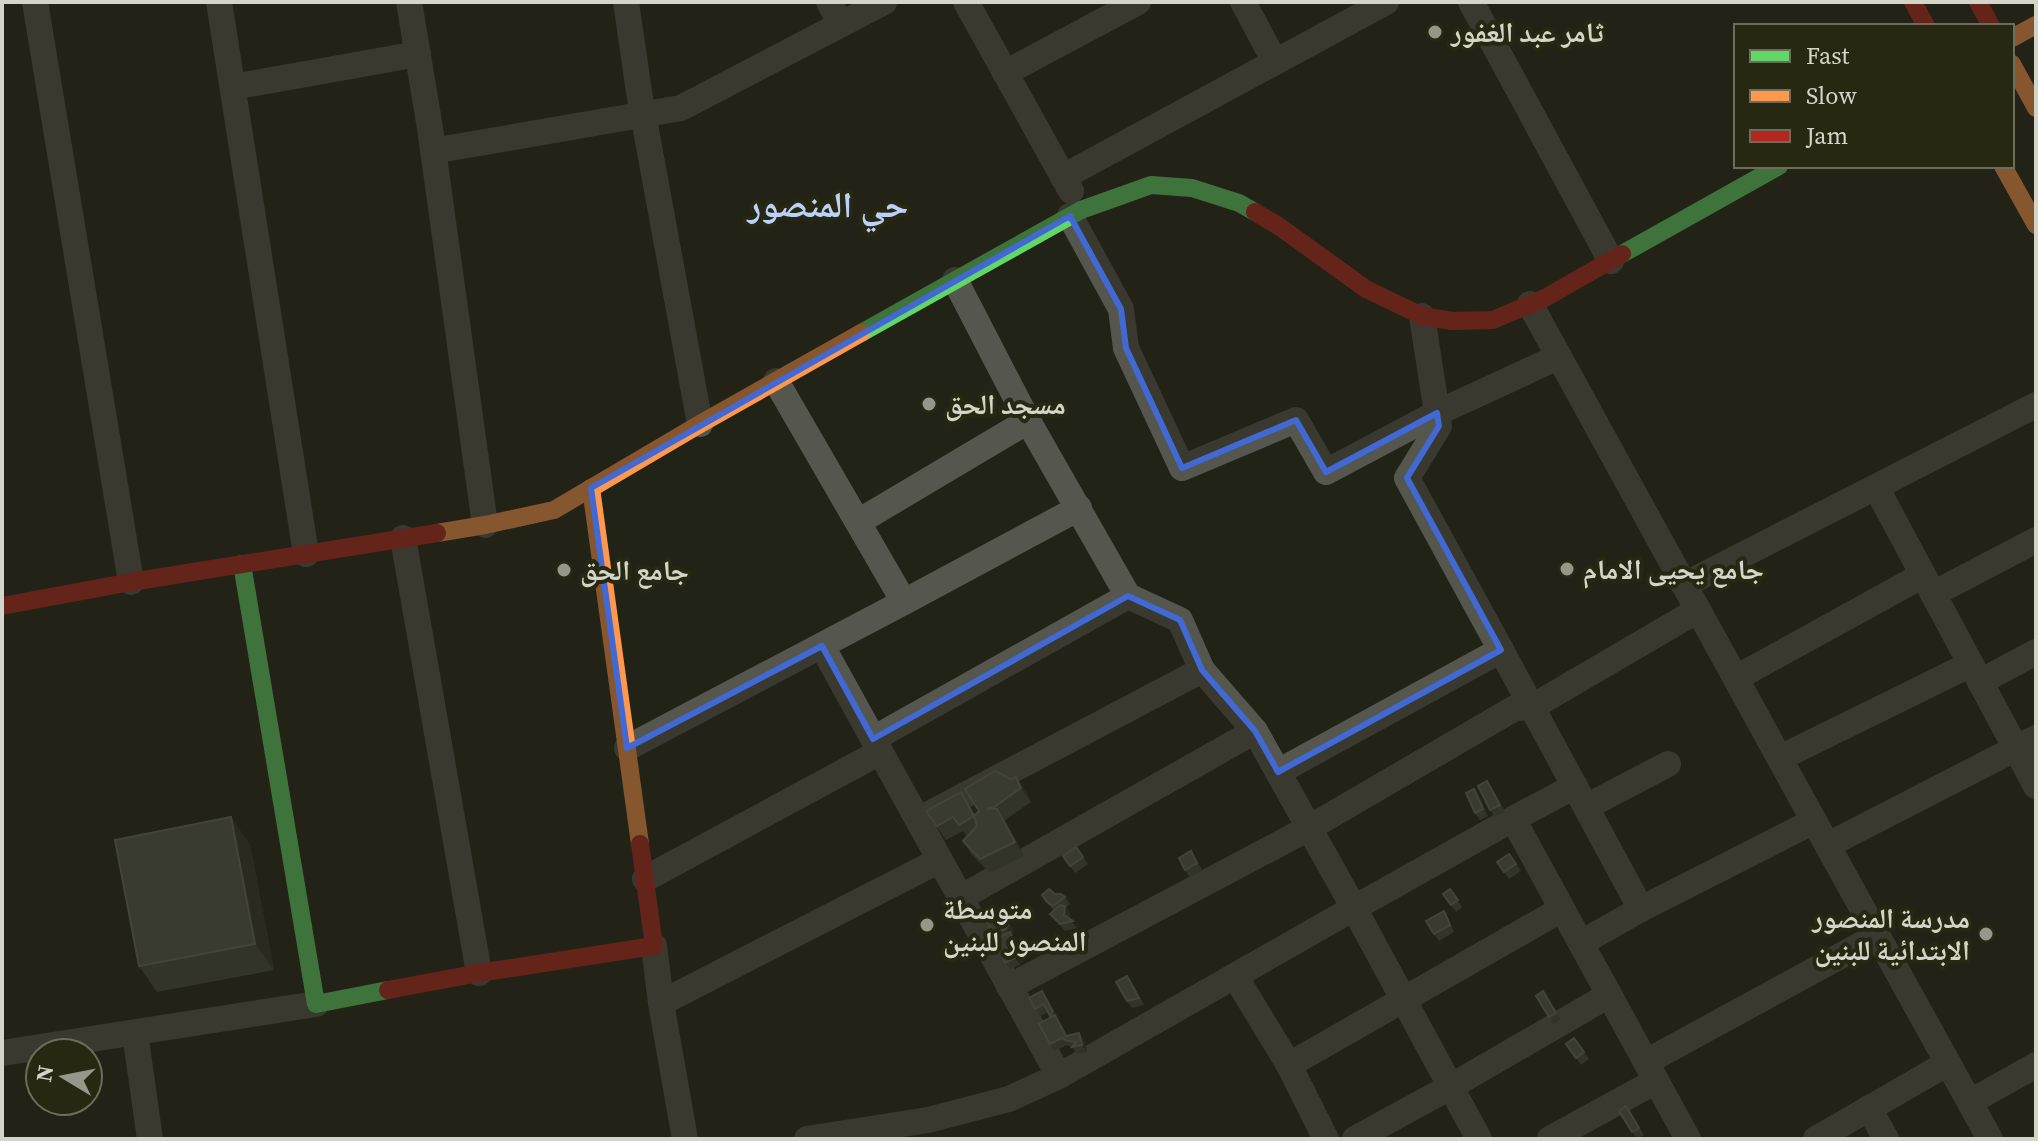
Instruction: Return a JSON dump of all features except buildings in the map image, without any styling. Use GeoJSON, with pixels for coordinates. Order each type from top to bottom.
{"type":"FeatureCollection","features":[{"type":"Feature","properties":{"kind":"street"},"geometry":{"type":"LineString","coordinates":[[35,2],[131,582]]}},
{"type":"Feature","properties":{"kind":"street"},"geometry":{"type":"LineString","coordinates":[[219,2],[306,554]]}},
{"type":"Feature","properties":{"kind":"street"},"geometry":{"type":"LineString","coordinates":[[409,2],[485,525]]}},
{"type":"Feature","properties":{"kind":"street"},"geometry":{"type":"LineString","coordinates":[[652,2],[627,8],[700,424]]}},
{"type":"Feature","properties":{"kind":"street"},"geometry":{"type":"LineString","coordinates":[[433,151],[681,108],[835,13],[884,2]]}},
{"type":"Feature","properties":{"kind":"street"},"geometry":{"type":"LineString","coordinates":[[966,2],[1063,177],[1075,213],[1121,309],[1126,348],[1182,468],[1296,420],[1326,472],[1437,413],[1558,357]]}},
{"type":"Feature","properties":{"kind":"street"},"geometry":{"type":"LineString","coordinates":[[1005,73],[1138,2]]}},
{"type":"Feature","properties":{"kind":"street"},"geometry":{"type":"LineString","coordinates":[[1243,2],[1275,62]]}},
{"type":"Feature","properties":{"kind":"street"},"geometry":{"type":"LineString","coordinates":[[1063,177],[1386,2]]}},
{"type":"Feature","properties":{"kind":"street"},"geometry":{"type":"LineString","coordinates":[[1471,2],[1611,261]]}},
{"type":"Feature","properties":{"kind":"street"},"geometry":{"type":"LineString","coordinates":[[1913,2],[1925,24]]}},
{"type":"Feature","properties":{"kind":"street"},"geometry":{"type":"LineString","coordinates":[[1978,2],[1990,24]]}},
{"type":"Feature","properties":{"kind":"street"},"geometry":{"type":"LineString","coordinates":[[2014,37],[2036,25]]}},
{"type":"Feature","properties":{"kind":"street"},"geometry":{"type":"LineString","coordinates":[[233,87],[418,54]]}},
{"type":"Feature","properties":{"kind":"street"},"geometry":{"type":"LineString","coordinates":[[2014,68],[2036,108]]}},
{"type":"Feature","properties":{"kind":"street"},"geometry":{"type":"LineString","coordinates":[[2,606],[485,525],[554,510],[700,424],[1075,213],[1151,185],[1192,188],[1239,203],[1280,227],[1366,289],[1422,316],[1452,321],[1493,320],[1611,261],[1775,168]]}},
{"type":"Feature","properties":{"kind":"street"},"geometry":{"type":"LineString","coordinates":[[2004,168],[2036,225]]}},
{"type":"Feature","properties":{"kind":"street"},"geometry":{"type":"LineString","coordinates":[[955,280],[1028,421],[1128,596],[1180,620],[1202,670],[1255,731],[1479,1139]]}},
{"type":"Feature","properties":{"kind":"street"},"geometry":{"type":"LineString","coordinates":[[1530,304],[1990,1139]]}},
{"type":"Feature","properties":{"kind":"street"},"geometry":{"type":"LineString","coordinates":[[1422,316],[1439,426],[1407,478],[1641,909]]}},
{"type":"Feature","properties":{"kind":"street"},"geometry":{"type":"LineString","coordinates":[[776,381],[904,602]]}},
{"type":"Feature","properties":{"kind":"street"},"geometry":{"type":"LineString","coordinates":[[1684,585],[2036,405]]}},
{"type":"Feature","properties":{"kind":"street"},"geometry":{"type":"LineString","coordinates":[[858,522],[1028,421]]}},
{"type":"Feature","properties":{"kind":"street"},"geometry":{"type":"LineString","coordinates":[[1876,487],[1975,673],[2026,743],[2036,786]]}},
{"type":"Feature","properties":{"kind":"street"},"geometry":{"type":"LineString","coordinates":[[591,488],[661,1003],[685,1139]]}},
{"type":"Feature","properties":{"kind":"street"},"geometry":{"type":"LineString","coordinates":[[627,748],[1079,508]]}},
{"type":"Feature","properties":{"kind":"street"},"geometry":{"type":"LineString","coordinates":[[403,538],[479,973]]}},
{"type":"Feature","properties":{"kind":"street"},"geometry":{"type":"LineString","coordinates":[[1736,678],[1928,584],[2036,540]]}},
{"type":"Feature","properties":{"kind":"street"},"geometry":{"type":"LineString","coordinates":[[242,564],[316,1004]]}},
{"type":"Feature","properties":{"kind":"street"},"geometry":{"type":"LineString","coordinates":[[645,879],[1128,596]]}},
{"type":"Feature","properties":{"kind":"street"},"geometry":{"type":"LineString","coordinates":[[1009,987],[1309,828],[1515,708],[1532,707],[1698,610]]}},
{"type":"Feature","properties":{"kind":"street"},"geometry":{"type":"LineString","coordinates":[[822,646],[1059,1076]]}},
{"type":"Feature","properties":{"kind":"street"},"geometry":{"type":"LineString","coordinates":[[1278,772],[1501,650]]}},
{"type":"Feature","properties":{"kind":"street"},"geometry":{"type":"LineString","coordinates":[[1780,758],[1975,673],[2036,652]]}},
{"type":"Feature","properties":{"kind":"street"},"geometry":{"type":"LineString","coordinates":[[918,820],[1202,670]]}},
{"type":"Feature","properties":{"kind":"street"},"geometry":{"type":"LineString","coordinates":[[960,898],[1255,731]]}},
{"type":"Feature","properties":{"kind":"street"},"geometry":{"type":"LineString","coordinates":[[1828,845],[2026,743]]}},
{"type":"Feature","properties":{"kind":"street"},"geometry":{"type":"LineString","coordinates":[[807,1139],[928,1120],[1009,1099],[1059,1076],[1513,819],[1668,764]]}},
{"type":"Feature","properties":{"kind":"street"},"geometry":{"type":"LineString","coordinates":[[1513,819],[1688,1139]]}},
{"type":"Feature","properties":{"kind":"street"},"geometry":{"type":"LineString","coordinates":[[1581,943],[1814,821]]}},
{"type":"Feature","properties":{"kind":"street"},"geometry":{"type":"LineString","coordinates":[[661,1003],[940,860]]}},
{"type":"Feature","properties":{"kind":"street"},"geometry":{"type":"LineString","coordinates":[[1289,1065],[1562,909]]}},
{"type":"Feature","properties":{"kind":"street"},"geometry":{"type":"LineString","coordinates":[[1550,1139],[1651,1072],[1877,936]]}},
{"type":"Feature","properties":{"kind":"street"},"geometry":{"type":"LineString","coordinates":[[2,1053],[316,1004],[479,973],[654,946]]}},
{"type":"Feature","properties":{"kind":"street"},"geometry":{"type":"LineString","coordinates":[[1235,976],[1289,1065],[1326,1139]]}},
{"type":"Feature","properties":{"kind":"street"},"geometry":{"type":"LineString","coordinates":[[1355,1139],[1609,995]]}},
{"type":"Feature","properties":{"kind":"street"},"geometry":{"type":"LineString","coordinates":[[135,1033],[150,1139]]}},
{"type":"Feature","properties":{"kind":"street"},"geometry":{"type":"LineString","coordinates":[[1816,1139],[1948,1063]]}},
{"type":"Feature","properties":{"kind":"street"},"geometry":{"type":"LineString","coordinates":[[1970,1102],[2036,1065]]}},
{"type":"Feature","properties":{"kind":"street"},"geometry":{"type":"LineString","coordinates":[[1869,1108],[1886,1139]]}},
{"type":"Feature","properties":{"kind":"highlighted area"},"geometry":{"type":"Polygon","coordinates":[[[1070,216],[1121,309],[1126,348],[1182,468],[1296,420],[1326,472],[1437,413],[1439,426],[1407,478],[1501,650],[1278,772],[1255,731],[1202,670],[1180,620],[1128,596],[873,739],[822,646],[627,748],[591,488],[1070,216]]]}},
{"type":"Feature","properties":{"kind":"traffic: fast"},"geometry":{"type":"LineString","coordinates":[[1622,254],[1775,168]]}},
{"type":"Feature","properties":{"kind":"traffic: fast"},"geometry":{"type":"LineString","coordinates":[[861,333],[1081,210],[1151,185],[1192,188],[1239,203],[1255,212]]}},
{"type":"Feature","properties":{"kind":"traffic: fast"},"geometry":{"type":"LineString","coordinates":[[242,564],[316,1004],[388,990]]}},
{"type":"Feature","properties":{"kind":"traffic: slow"},"geometry":{"type":"LineString","coordinates":[[2014,37],[2036,25]]}},
{"type":"Feature","properties":{"kind":"traffic: slow"},"geometry":{"type":"LineString","coordinates":[[2014,68],[2036,108]]}},
{"type":"Feature","properties":{"kind":"traffic: slow"},"geometry":{"type":"LineString","coordinates":[[2004,168],[2036,225]]}},
{"type":"Feature","properties":{"kind":"traffic: slow"},"geometry":{"type":"LineString","coordinates":[[437,533],[554,510],[861,333]]}},
{"type":"Feature","properties":{"kind":"traffic: slow"},"geometry":{"type":"LineString","coordinates":[[591,488],[640,844]]}},
{"type":"Feature","properties":{"kind":"traffic: jam"},"geometry":{"type":"LineString","coordinates":[[1913,2],[1925,24]]}},
{"type":"Feature","properties":{"kind":"traffic: jam"},"geometry":{"type":"LineString","coordinates":[[1978,2],[1990,24]]}},
{"type":"Feature","properties":{"kind":"traffic: jam"},"geometry":{"type":"LineString","coordinates":[[1255,212],[1366,289],[1422,316],[1452,321],[1493,320],[1545,298],[1622,254]]}},
{"type":"Feature","properties":{"kind":"traffic: jam"},"geometry":{"type":"LineString","coordinates":[[2,606],[437,533]]}},
{"type":"Feature","properties":{"kind":"traffic: jam"},"geometry":{"type":"LineString","coordinates":[[388,990],[654,946],[640,844]]}},
{"type":"Feature","properties":{"kind":"place","name":"ثامر عبد الغفور"},"geometry":{"type":"Point","coordinates":[1435,32]}},
{"type":"Feature","properties":{"kind":"place","name":"مسجد الحق"},"geometry":{"type":"Point","coordinates":[929,404]}},
{"type":"Feature","properties":{"kind":"place","name":"جامع يحيى الامام"},"geometry":{"type":"Point","coordinates":[1567,569]}},
{"type":"Feature","properties":{"kind":"place","name":"جامع الحق"},"geometry":{"type":"Point","coordinates":[564,570]}},
{"type":"Feature","properties":{"kind":"place","name":"متوسطة المنصور للبنين"},"geometry":{"type":"Point","coordinates":[927,925]}},
{"type":"Feature","properties":{"kind":"place","name":"مدرسة المنصور الابتدائية للبنين"},"geometry":{"type":"Point","coordinates":[1986,934]}},
{"type":"Feature","properties":{"kind":"district","name":"حي المنصور"},"geometry":{"type":"Point","coordinates":[828,204]}}]}
